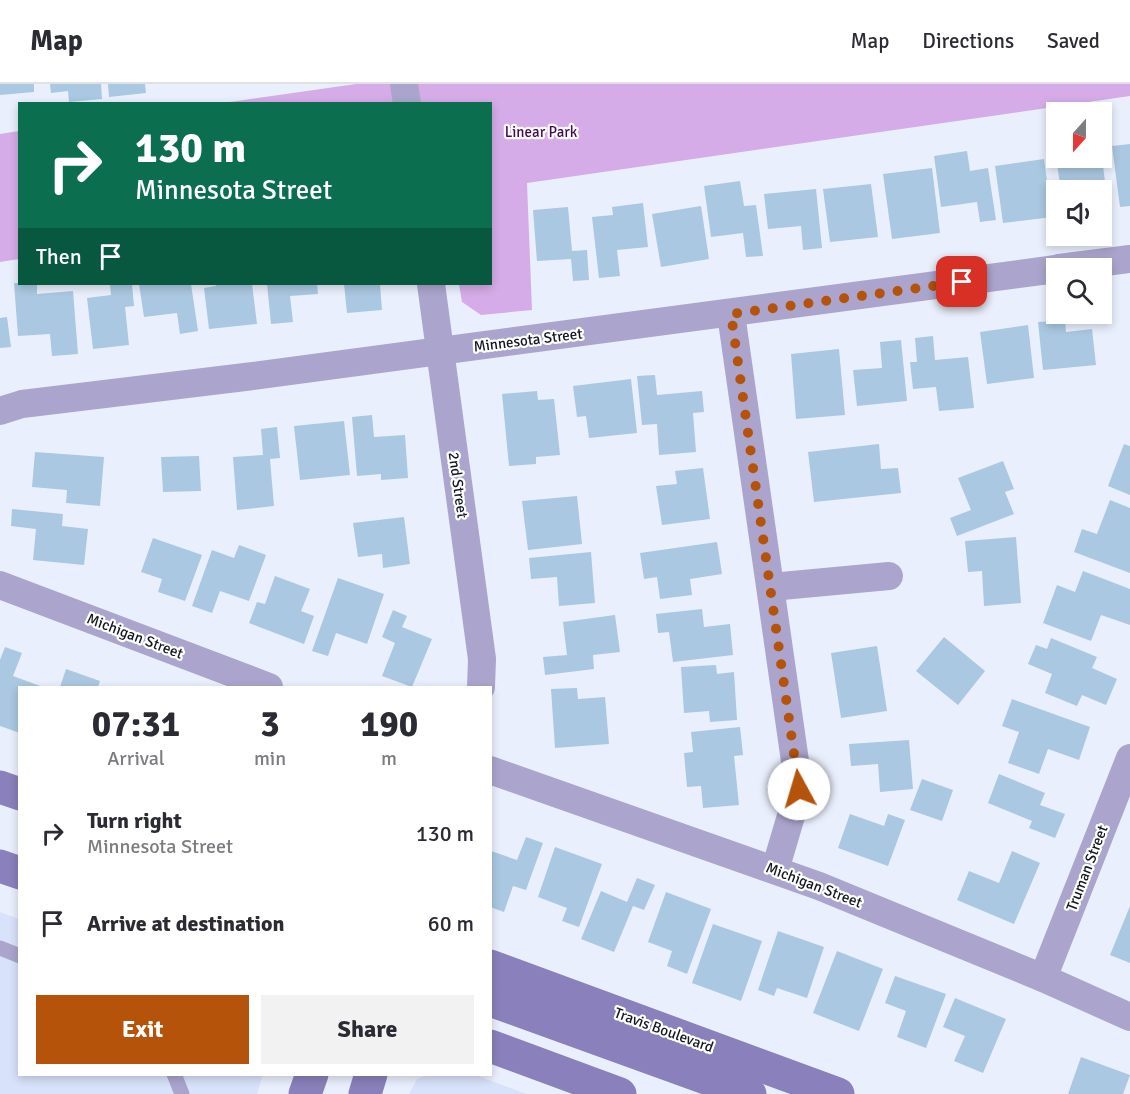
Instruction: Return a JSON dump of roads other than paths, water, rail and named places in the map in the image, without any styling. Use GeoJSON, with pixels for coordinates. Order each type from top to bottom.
{"type":"FeatureCollection","features":[{"type":"Feature","properties":{"kind":"main road"},"geometry":{"type":"LineString","coordinates":[[0,787],[18,793]]}},
{"type":"Feature","properties":{"kind":"main road"},"geometry":{"type":"LineString","coordinates":[[0,866],[18,872]]}},
{"type":"Feature","properties":{"kind":"main road","name":"Travis Boulevard"},"geometry":{"type":"LineString","coordinates":[[492,967],[838,1094]]}},
{"type":"Feature","properties":{"kind":"main road"},"geometry":{"type":"LineString","coordinates":[[492,1001],[750,1094]]}},
{"type":"Feature","properties":{"kind":"main road"},"geometry":{"type":"LineString","coordinates":[[492,1047],[620,1094]]}},
{"type":"Feature","properties":{"kind":"main road"},"geometry":{"type":"LineString","coordinates":[[305,1094],[311,1076]]}},
{"type":"Feature","properties":{"kind":"main road"},"geometry":{"type":"LineString","coordinates":[[365,1094],[370,1076]]}},
{"type":"Feature","properties":{"kind":"street"},"geometry":{"type":"LineString","coordinates":[[404,84],[407,102]]}},
{"type":"Feature","properties":{"kind":"street","name":"Minnesota Street"},"geometry":{"type":"LineString","coordinates":[[1112,261],[1130,259]]}},
{"type":"Feature","properties":{"kind":"street","name":"Minnesota Street"},"geometry":{"type":"LineString","coordinates":[[0,411],[22,404],[731,314],[1046,271]]}},
{"type":"Feature","properties":{"kind":"street","name":"2nd Street"},"geometry":{"type":"LineString","coordinates":[[431,285],[482,658],[481,686]]}},
{"type":"Feature","properties":{"kind":"street"},"geometry":{"type":"LineString","coordinates":[[731,314],[799,789],[776,870]]}},
{"type":"Feature","properties":{"kind":"street"},"geometry":{"type":"LineString","coordinates":[[771,587],[889,576]]}},
{"type":"Feature","properties":{"kind":"street","name":"Michigan Street"},"geometry":{"type":"LineString","coordinates":[[0,585],[266,686]]}},
{"type":"Feature","properties":{"kind":"street","name":"Truman Street"},"geometry":{"type":"LineString","coordinates":[[1043,978],[1130,758]]}},
{"type":"Feature","properties":{"kind":"street","name":"Michigan Street"},"geometry":{"type":"LineString","coordinates":[[492,771],[776,870],[1043,978],[1130,1017]]}},
{"type":"Feature","properties":{"kind":"lane"},"geometry":{"type":"LineString","coordinates":[[0,948],[18,955]]}},
{"type":"Feature","properties":{"kind":"lane"},"geometry":{"type":"LineString","coordinates":[[175,1076],[182,1094]]}},
{"type":"Feature","properties":{"kind":"park label","name":"Linear Park"},"geometry":{"type":"Point","coordinates":[541,132]}}]}
